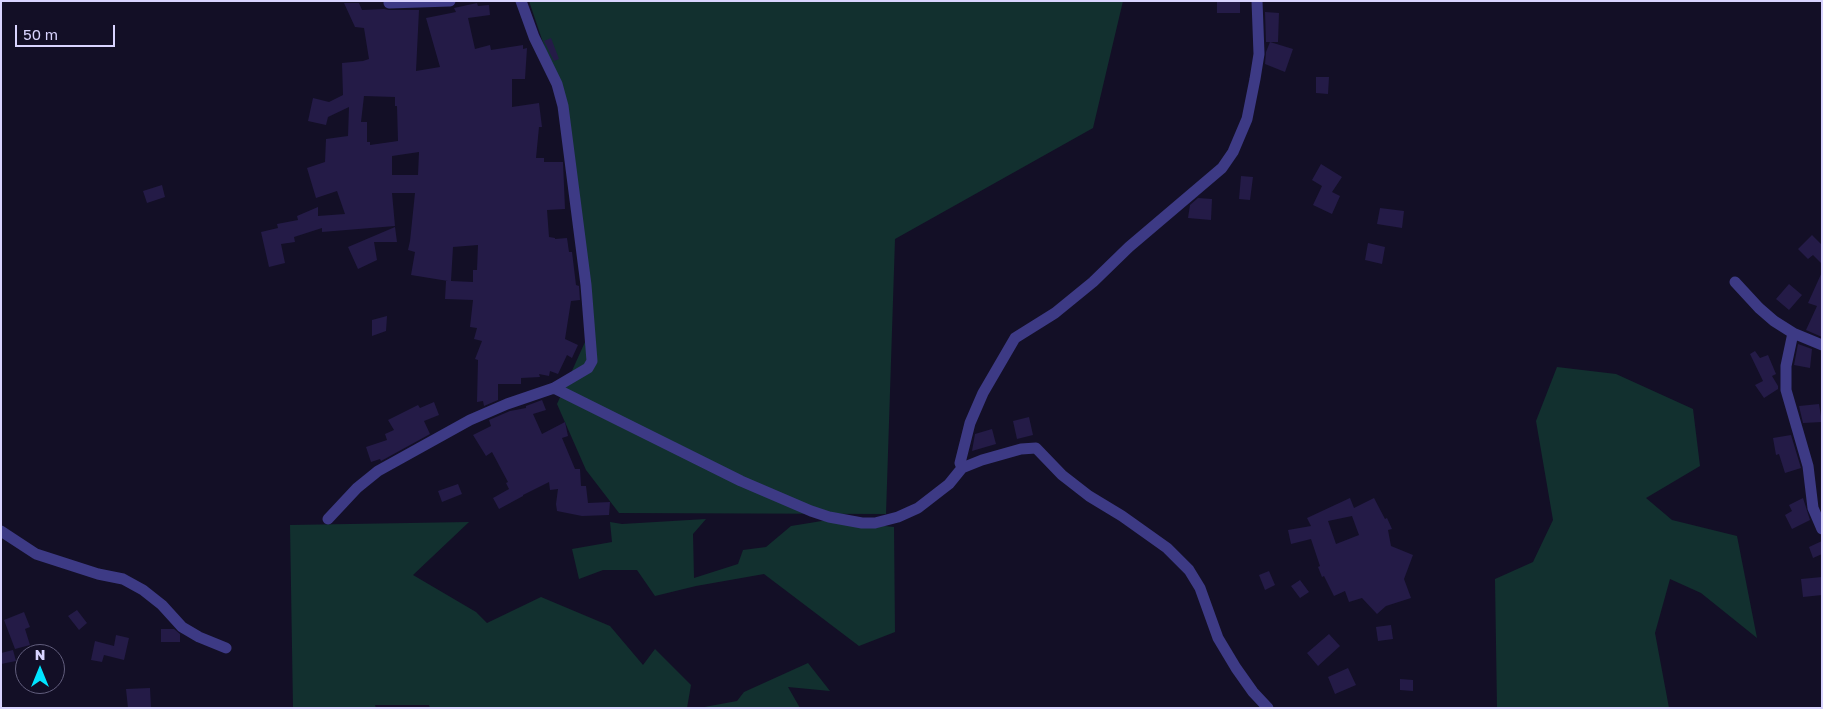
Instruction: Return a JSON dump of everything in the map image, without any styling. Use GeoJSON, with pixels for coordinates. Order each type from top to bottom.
{"type":"FeatureCollection","features":[{"type":"Feature","properties":{"kind":"street"},"geometry":{"type":"LineString","coordinates":[[388,3],[450,1]]}},
{"type":"Feature","properties":{"kind":"street"},"geometry":{"type":"LineString","coordinates":[[328,519],[357,488],[378,471],[470,420],[507,404],[554,388],[588,368],[592,361],[586,284],[563,106],[557,84],[534,37],[521,1]]}},
{"type":"Feature","properties":{"kind":"street"},"geometry":{"type":"LineString","coordinates":[[962,468],[960,463],[962,454],[982,393],[1015,338],[1026,329],[1055,313],[1093,282],[1129,247],[1222,168],[1233,152],[1247,118],[1255,79],[1258,54],[1257,1]]}},
{"type":"Feature","properties":{"kind":"street"},"geometry":{"type":"LineString","coordinates":[[1736,282],[1759,308],[1774,321],[1793,333],[1822,345]]}},
{"type":"Feature","properties":{"kind":"street"},"geometry":{"type":"LineString","coordinates":[[1793,333],[1786,366],[1786,390],[1808,466],[1813,508],[1822,529]]}},
{"type":"Feature","properties":{"kind":"street"},"geometry":{"type":"LineString","coordinates":[[554,388],[740,480],[811,511],[829,517],[862,523],[875,523],[898,517],[918,508],[949,484],[962,468],[1021,448],[1036,448],[1062,475],[1082,491],[1167,548],[1189,570],[1200,588],[1218,638],[1253,692],[1268,708]]}},
{"type":"Feature","properties":{"kind":"street"},"geometry":{"type":"LineString","coordinates":[[1,531],[36,554],[98,574],[123,579],[143,590],[162,605],[182,627],[199,638],[226,648]]}},
{"type":"Feature","properties":{"kind":"green space"},"geometry":{"type":"Polygon","coordinates":[[[529,1],[1123,1],[1093,128],[895,239],[886,514],[619,513],[586,470],[557,404],[590,331],[557,84],[529,1]]]}},
{"type":"Feature","properties":{"kind":"green space"},"geometry":{"type":"Polygon","coordinates":[[[1557,367],[1616,374],[1693,409],[1700,466],[1646,498],[1672,520],[1737,536],[1757,638],[1701,593],[1670,579],[1655,633],[1669,708],[1497,708],[1495,579],[1533,562],[1553,520],[1536,421],[1557,367]]]}},
{"type":"Feature","properties":{"kind":"green space"},"geometry":{"type":"Polygon","coordinates":[[[706,519],[693,534],[694,578],[738,564],[743,550],[766,547],[791,526],[828,520],[894,527],[895,632],[859,646],[764,574],[696,586],[655,596],[637,570],[603,570],[579,579],[572,549],[612,542],[610,522],[622,524],[706,519]]]}},
{"type":"Feature","properties":{"kind":"green space"},"geometry":{"type":"Polygon","coordinates":[[[469,522],[413,575],[476,612],[487,623],[541,597],[610,626],[643,665],[655,649],[691,685],[687,708],[430,708],[429,705],[375,705],[376,708],[293,708],[290,525],[469,522]]]}},
{"type":"Feature","properties":{"kind":"green space"},"geometry":{"type":"Polygon","coordinates":[[[808,663],[830,691],[788,687],[800,708],[699,708],[737,701],[744,692],[808,663]]]}},
{"type":"Feature","properties":{"kind":"building"},"geometry":{"type":"Polygon","coordinates":[[[1217,1],[1240,1],[1240,13],[1217,13],[1217,1]]]}},
{"type":"Feature","properties":{"kind":"building"},"geometry":{"type":"Polygon","coordinates":[[[344,3],[359,3],[362,10],[419,10],[416,71],[440,67],[426,18],[456,12],[454,8],[477,3],[478,6],[489,5],[490,15],[468,18],[475,49],[490,45],[491,50],[523,45],[523,49],[527,48],[525,79],[512,79],[512,107],[539,103],[542,127],[539,127],[536,158],[544,158],[544,162],[563,162],[565,209],[547,210],[549,237],[555,239],[567,238],[569,252],[572,252],[576,285],[579,286],[580,300],[571,301],[565,339],[578,345],[572,358],[567,355],[558,374],[550,371],[549,376],[539,374],[540,377],[521,378],[521,384],[498,384],[498,400],[484,406],[483,401],[477,402],[478,360],[475,359],[482,341],[474,339],[477,328],[470,327],[473,300],[445,299],[446,281],[448,281],[411,275],[415,252],[408,250],[415,193],[392,193],[395,226],[322,232],[322,228],[294,237],[295,242],[281,244],[285,263],[269,267],[261,232],[278,228],[277,224],[298,220],[297,216],[318,207],[318,216],[345,214],[337,191],[316,198],[307,168],[325,162],[326,139],[348,136],[349,107],[328,117],[326,125],[308,121],[313,98],[329,102],[343,95],[342,63],[369,59],[364,28],[355,27],[344,3]],[[364,96],[361,122],[367,122],[367,142],[370,142],[370,145],[398,141],[395,97],[364,96]],[[419,152],[392,156],[392,175],[418,175],[419,152]],[[478,245],[453,247],[451,281],[473,282],[473,270],[477,270],[478,245]]]}},
{"type":"Feature","properties":{"kind":"building"},"geometry":{"type":"Polygon","coordinates":[[[1265,12],[1279,13],[1278,42],[1266,42],[1265,12]]]}},
{"type":"Feature","properties":{"kind":"building"},"geometry":{"type":"Polygon","coordinates":[[[551,38],[559,59],[554,61],[544,41],[551,38]]]}},
{"type":"Feature","properties":{"kind":"building"},"geometry":{"type":"Polygon","coordinates":[[[1270,42],[1293,49],[1285,72],[1265,64],[1266,52],[1270,42]]]}},
{"type":"Feature","properties":{"kind":"building"},"geometry":{"type":"Polygon","coordinates":[[[1316,77],[1329,77],[1328,94],[1316,93],[1316,77]]]}},
{"type":"Feature","properties":{"kind":"building"},"geometry":{"type":"Polygon","coordinates":[[[1321,164],[1342,177],[1332,192],[1340,196],[1332,214],[1313,205],[1322,186],[1312,180],[1321,164]]]}},
{"type":"Feature","properties":{"kind":"building"},"geometry":{"type":"Polygon","coordinates":[[[1241,176],[1253,177],[1250,200],[1239,199],[1241,176]]]}},
{"type":"Feature","properties":{"kind":"building"},"geometry":{"type":"Polygon","coordinates":[[[162,185],[165,197],[147,203],[143,191],[162,185]]]}},
{"type":"Feature","properties":{"kind":"building"},"geometry":{"type":"Polygon","coordinates":[[[1198,198],[1212,199],[1211,220],[1188,218],[1190,205],[1198,198]]]}},
{"type":"Feature","properties":{"kind":"building"},"geometry":{"type":"Polygon","coordinates":[[[1380,208],[1404,211],[1402,228],[1377,224],[1380,208]]]}},
{"type":"Feature","properties":{"kind":"building"},"geometry":{"type":"Polygon","coordinates":[[[395,227],[397,242],[374,242],[377,260],[358,269],[348,247],[395,227]]]}},
{"type":"Feature","properties":{"kind":"building"},"geometry":{"type":"Polygon","coordinates":[[[1812,235],[1822,245],[1822,264],[1813,255],[1808,259],[1798,249],[1812,235]]]}},
{"type":"Feature","properties":{"kind":"building"},"geometry":{"type":"Polygon","coordinates":[[[1368,243],[1385,247],[1382,264],[1365,260],[1368,243]]]}},
{"type":"Feature","properties":{"kind":"building"},"geometry":{"type":"Polygon","coordinates":[[[1822,272],[1822,337],[1806,330],[1817,306],[1808,303],[1822,272]]]}},
{"type":"Feature","properties":{"kind":"building"},"geometry":{"type":"Polygon","coordinates":[[[1789,284],[1802,295],[1789,310],[1776,299],[1789,284]]]}},
{"type":"Feature","properties":{"kind":"building"},"geometry":{"type":"Polygon","coordinates":[[[387,316],[386,331],[372,336],[372,320],[387,316]]]}},
{"type":"Feature","properties":{"kind":"building"},"geometry":{"type":"Polygon","coordinates":[[[1798,344],[1812,349],[1810,368],[1794,365],[1798,344]]]}},
{"type":"Feature","properties":{"kind":"building"},"geometry":{"type":"Polygon","coordinates":[[[1755,351],[1760,358],[1768,355],[1776,374],[1772,376],[1778,389],[1764,398],[1755,385],[1763,381],[1750,354],[1755,351]]]}},
{"type":"Feature","properties":{"kind":"building"},"geometry":{"type":"Polygon","coordinates":[[[542,400],[546,410],[533,414],[542,434],[565,422],[568,436],[562,438],[575,469],[580,469],[581,486],[586,486],[588,503],[610,502],[609,515],[582,516],[557,511],[558,489],[550,490],[549,482],[499,509],[493,498],[509,489],[506,483],[508,482],[492,452],[486,456],[473,435],[491,426],[489,420],[510,411],[526,408],[526,406],[542,400]]]}},
{"type":"Feature","properties":{"kind":"building"},"geometry":{"type":"Polygon","coordinates":[[[434,402],[439,415],[424,421],[430,434],[381,461],[380,459],[371,462],[366,447],[387,440],[385,434],[394,430],[388,420],[418,405],[420,408],[434,402]]]}},
{"type":"Feature","properties":{"kind":"building"},"geometry":{"type":"Polygon","coordinates":[[[1819,404],[1822,422],[1803,423],[1799,406],[1819,404]]]}},
{"type":"Feature","properties":{"kind":"building"},"geometry":{"type":"Polygon","coordinates":[[[1029,417],[1033,435],[1017,439],[1013,421],[1029,417]]]}},
{"type":"Feature","properties":{"kind":"building"},"geometry":{"type":"Polygon","coordinates":[[[992,429],[996,444],[972,451],[975,434],[992,429]]]}},
{"type":"Feature","properties":{"kind":"building"},"geometry":{"type":"Polygon","coordinates":[[[1791,435],[1801,468],[1785,473],[1779,454],[1776,455],[1773,438],[1791,435]]]}},
{"type":"Feature","properties":{"kind":"building"},"geometry":{"type":"Polygon","coordinates":[[[458,484],[462,494],[442,502],[438,491],[458,484]]]}},
{"type":"Feature","properties":{"kind":"building"},"geometry":{"type":"Polygon","coordinates":[[[1350,498],[1354,508],[1374,498],[1392,529],[1388,530],[1391,546],[1413,555],[1404,579],[1411,598],[1386,606],[1377,614],[1362,598],[1349,602],[1345,591],[1334,596],[1324,576],[1322,577],[1311,539],[1291,544],[1288,530],[1311,526],[1307,518],[1350,498]],[[1352,516],[1328,521],[1336,544],[1359,535],[1352,516]]]}},
{"type":"Feature","properties":{"kind":"building"},"geometry":{"type":"Polygon","coordinates":[[[1803,498],[1810,520],[1792,529],[1785,515],[1792,511],[1789,505],[1803,498]]]}},
{"type":"Feature","properties":{"kind":"building"},"geometry":{"type":"Polygon","coordinates":[[[1822,541],[1822,554],[1813,558],[1809,547],[1822,541]]]}},
{"type":"Feature","properties":{"kind":"building"},"geometry":{"type":"Polygon","coordinates":[[[1269,571],[1275,585],[1265,590],[1259,575],[1269,571]]]}},
{"type":"Feature","properties":{"kind":"building"},"geometry":{"type":"Polygon","coordinates":[[[1822,577],[1822,595],[1803,597],[1801,579],[1822,577]]]}},
{"type":"Feature","properties":{"kind":"building"},"geometry":{"type":"Polygon","coordinates":[[[1300,580],[1309,592],[1300,598],[1291,586],[1300,580]]]}},
{"type":"Feature","properties":{"kind":"building"},"geometry":{"type":"Polygon","coordinates":[[[77,610],[87,623],[79,630],[68,616],[77,610]]]}},
{"type":"Feature","properties":{"kind":"building"},"geometry":{"type":"Polygon","coordinates":[[[24,612],[30,627],[25,629],[30,644],[15,644],[15,649],[4,620],[24,612]]]}},
{"type":"Feature","properties":{"kind":"building"},"geometry":{"type":"Polygon","coordinates":[[[1391,625],[1393,639],[1378,641],[1376,627],[1391,625]]]}},
{"type":"Feature","properties":{"kind":"building"},"geometry":{"type":"Polygon","coordinates":[[[161,629],[174,629],[180,634],[180,642],[161,642],[161,629]]]}},
{"type":"Feature","properties":{"kind":"building"},"geometry":{"type":"Polygon","coordinates":[[[1329,634],[1340,646],[1318,666],[1307,653],[1329,634]]]}},
{"type":"Feature","properties":{"kind":"building"},"geometry":{"type":"Polygon","coordinates":[[[116,635],[129,638],[124,660],[104,655],[102,662],[91,660],[95,641],[114,646],[116,635]]]}},
{"type":"Feature","properties":{"kind":"building"},"geometry":{"type":"Polygon","coordinates":[[[13,650],[15,661],[1,664],[1,653],[13,650]]]}},
{"type":"Feature","properties":{"kind":"building"},"geometry":{"type":"Polygon","coordinates":[[[1348,668],[1356,685],[1335,694],[1328,677],[1348,668]]]}},
{"type":"Feature","properties":{"kind":"building"},"geometry":{"type":"Polygon","coordinates":[[[1400,679],[1413,680],[1413,691],[1400,690],[1400,679]]]}},
{"type":"Feature","properties":{"kind":"building"},"geometry":{"type":"Polygon","coordinates":[[[150,688],[151,708],[128,708],[126,689],[150,688]]]}}]}
